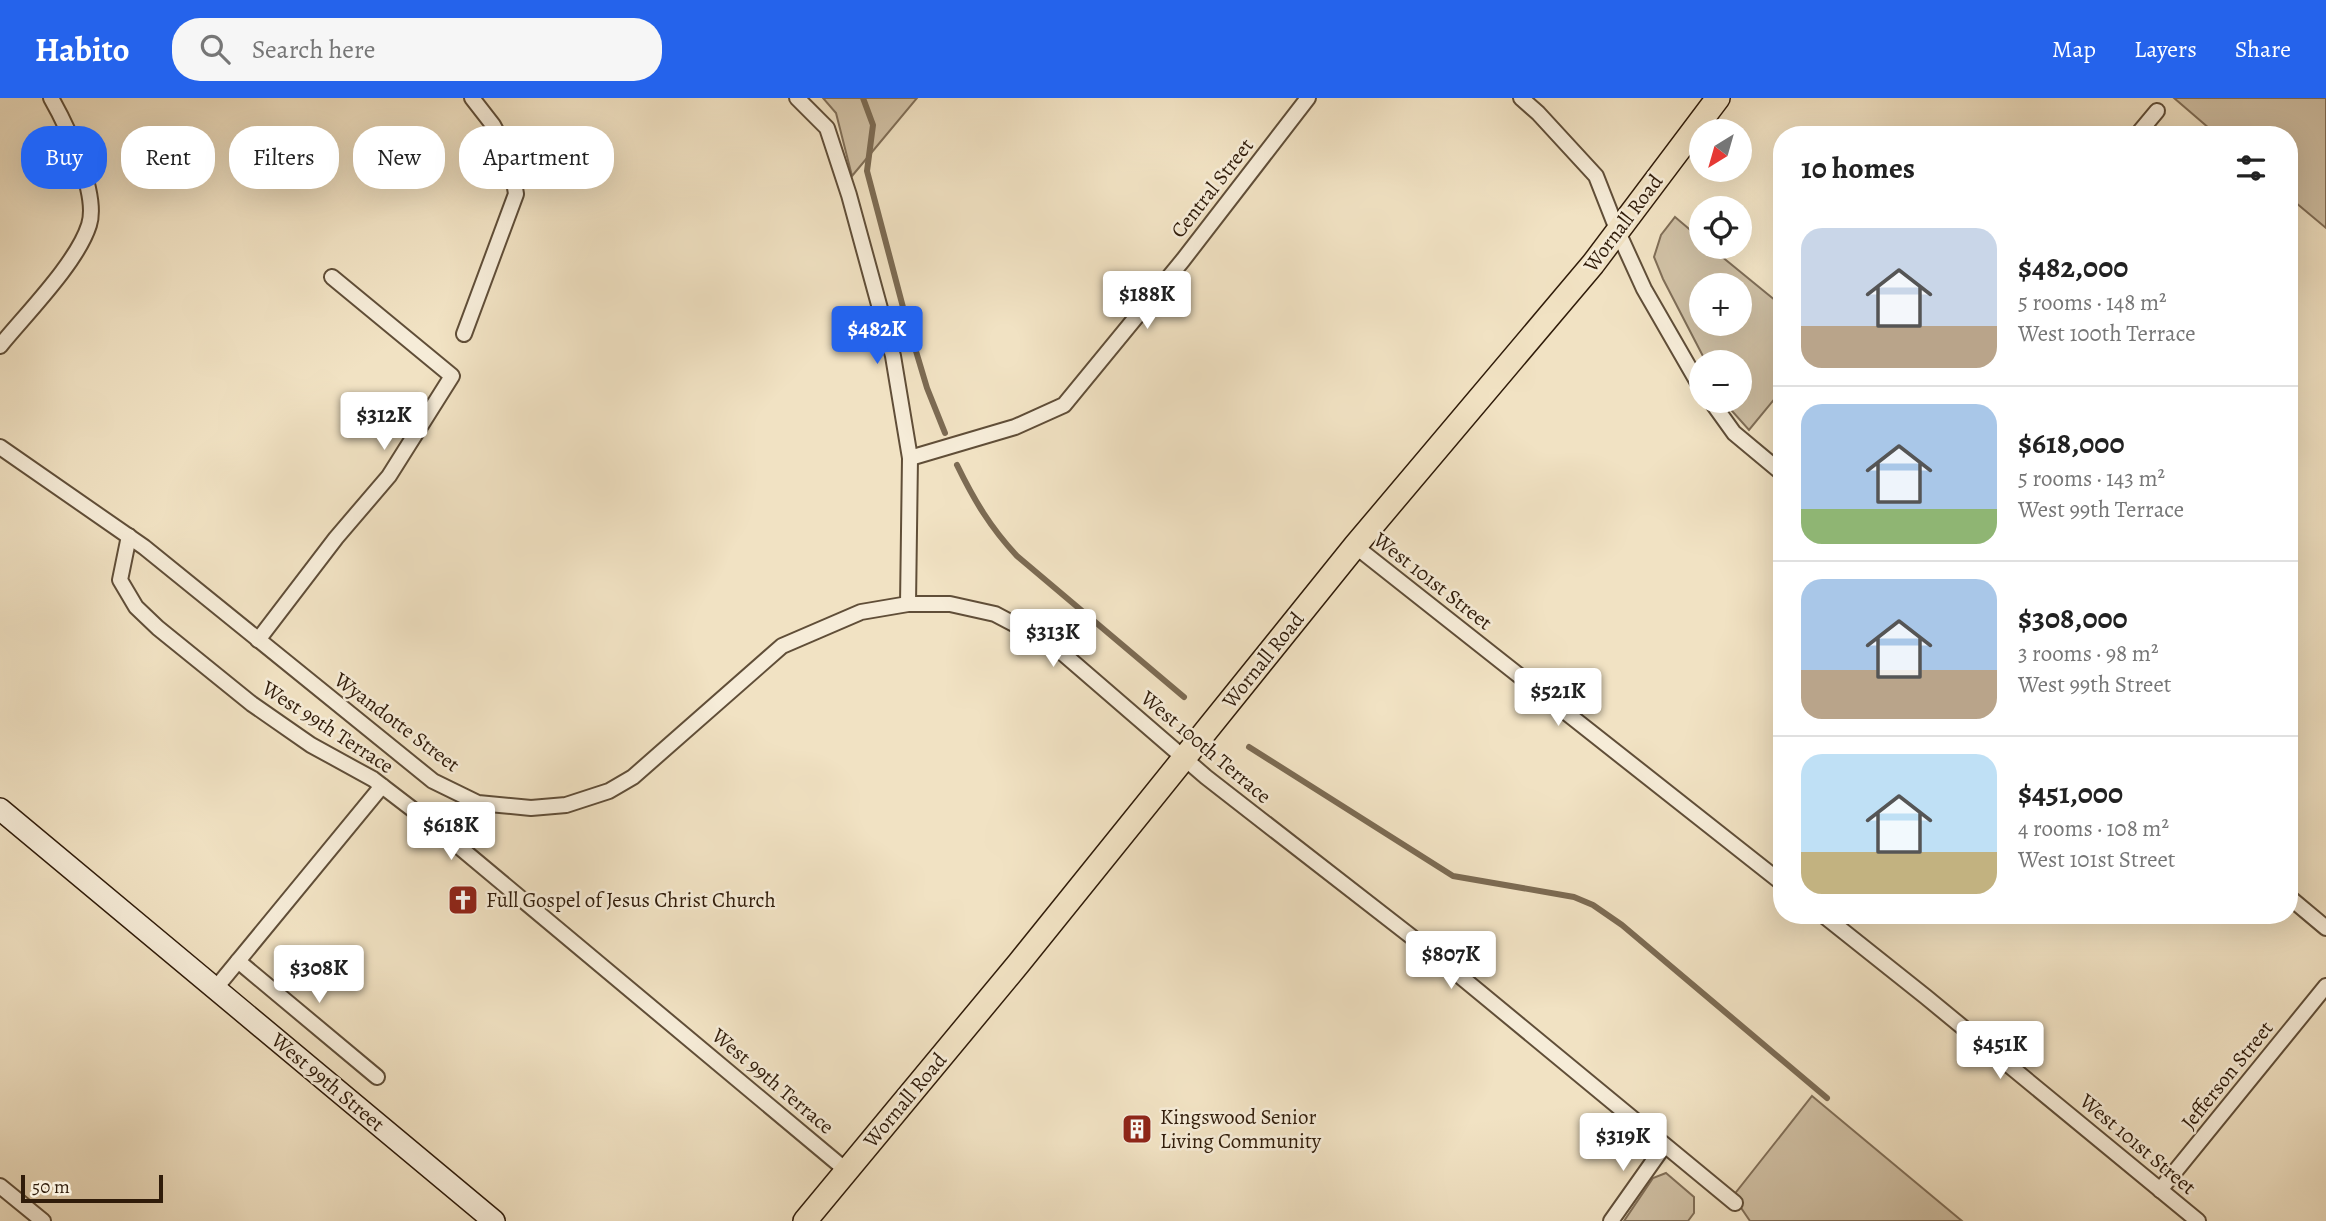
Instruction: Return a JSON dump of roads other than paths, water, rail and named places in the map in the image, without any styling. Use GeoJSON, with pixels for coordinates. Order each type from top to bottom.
{"type":"FeatureCollection","features":[{"type":"Feature","properties":{"kind":"main road","name":"Wornall Road"},"geometry":{"type":"LineString","coordinates":[[805,1221],[1019,963],[1355,546],[1618,232],[1718,98]]}},
{"type":"Feature","properties":{"kind":"street"},"geometry":{"type":"LineString","coordinates":[[0,346],[77,252],[90,222],[89,187],[62,118],[51,98]]}},
{"type":"Feature","properties":{"kind":"street"},"geometry":{"type":"LineString","coordinates":[[464,334],[516,194],[510,157],[493,125],[472,98]]}},
{"type":"Feature","properties":{"kind":"street"},"geometry":{"type":"LineString","coordinates":[[797,98],[827,128],[849,195],[893,356],[910,458],[908,604]]}},
{"type":"Feature","properties":{"kind":"street","name":"Central Street"},"geometry":{"type":"LineString","coordinates":[[910,458],[1015,427],[1064,405],[1183,260],[1308,98]]}},
{"type":"Feature","properties":{"kind":"street"},"geometry":{"type":"LineString","coordinates":[[1521,98],[1597,176],[1618,232],[1644,289],[1689,367]]}},
{"type":"Feature","properties":{"kind":"street"},"geometry":{"type":"LineString","coordinates":[[2144,126],[2157,111]]}},
{"type":"Feature","properties":{"kind":"street"},"geometry":{"type":"LineString","coordinates":[[258,640],[336,538],[389,476],[452,376],[331,276]]}},
{"type":"Feature","properties":{"kind":"street"},"geometry":{"type":"LineString","coordinates":[[1720,413],[1734,433],[1773,466]]}},
{"type":"Feature","properties":{"kind":"street","name":"Wyandotte Street"},"geometry":{"type":"LineString","coordinates":[[0,447],[129,536],[433,781],[478,803],[531,808],[566,805],[609,791],[633,778],[782,646],[861,612],[908,604]]}},
{"type":"Feature","properties":{"kind":"street","name":"West 99th Terrace"},"geometry":{"type":"LineString","coordinates":[[129,536],[120,580],[136,607],[158,628],[252,704],[311,745],[382,786],[433,825],[847,1171]]}},
{"type":"Feature","properties":{"kind":"street","name":"West 101st Street"},"geometry":{"type":"LineString","coordinates":[[1355,546],[1773,876]]}},
{"type":"Feature","properties":{"kind":"street","name":"West 100th Terrace"},"geometry":{"type":"LineString","coordinates":[[908,604],[950,604],[995,614],[1052,644],[1184,758],[1447,966],[1735,1203]]}},
{"type":"Feature","properties":{"kind":"street"},"geometry":{"type":"LineString","coordinates":[[215,989],[382,786]]}},
{"type":"Feature","properties":{"kind":"street","name":"West 99th Street"},"geometry":{"type":"LineString","coordinates":[[0,809],[494,1221]]}},
{"type":"Feature","properties":{"kind":"street"},"geometry":{"type":"LineString","coordinates":[[2298,905],[2326,928]]}},
{"type":"Feature","properties":{"kind":"street","name":"West 101st Street"},"geometry":{"type":"LineString","coordinates":[[1834,924],[2198,1221]]}},
{"type":"Feature","properties":{"kind":"street"},"geometry":{"type":"LineString","coordinates":[[238,961],[377,1077]]}},
{"type":"Feature","properties":{"kind":"street","name":"Jefferson Street"},"geometry":{"type":"LineString","coordinates":[[2160,1190],[2326,986]]}},
{"type":"Feature","properties":{"kind":"street"},"geometry":{"type":"LineString","coordinates":[[1611,1221],[1664,1146]]}},
{"type":"Feature","properties":{"kind":"street"},"geometry":{"type":"LineString","coordinates":[[0,1186],[43,1221]]}},
{"type":"Feature","properties":{"kind":"waterway"},"geometry":{"type":"LineString","coordinates":[[863,98],[873,125],[867,171],[904,311],[927,388],[945,433]]}},
{"type":"Feature","properties":{"kind":"waterway"},"geometry":{"type":"LineString","coordinates":[[957,465],[983,513],[1017,556],[1184,697]]}},
{"type":"Feature","properties":{"kind":"waterway"},"geometry":{"type":"LineString","coordinates":[[1249,747],[1453,876],[1574,897],[1593,905],[1622,925],[1827,1098]]}},
{"type":"Feature","properties":{"kind":"place","name":"Full Gospel of Jesus Christ Church"},"geometry":{"type":"Point","coordinates":[463,900]}},
{"type":"Feature","properties":{"kind":"place","name":"Kingswood Senior Living Community"},"geometry":{"type":"Point","coordinates":[1137,1129]}}]}
